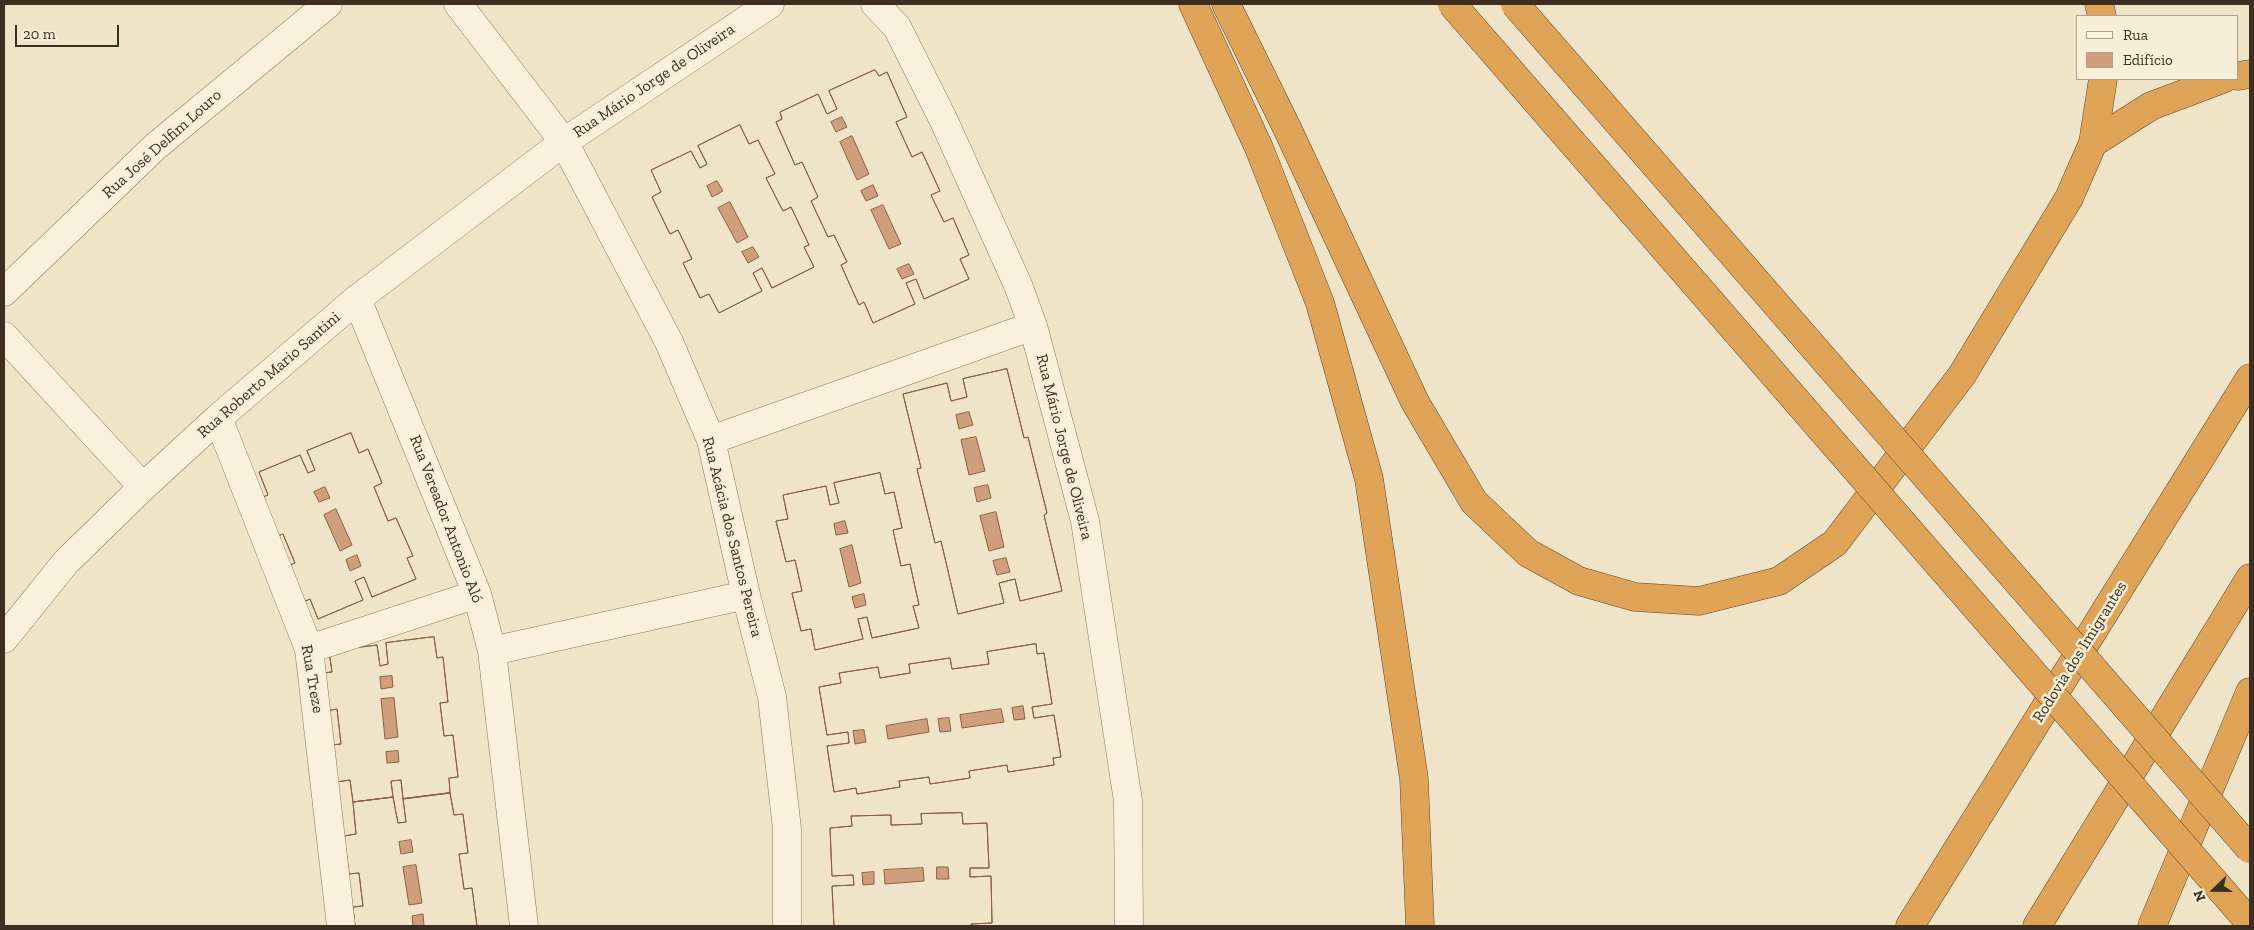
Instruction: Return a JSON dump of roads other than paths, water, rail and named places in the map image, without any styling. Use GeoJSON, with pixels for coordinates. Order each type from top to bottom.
{"type":"FeatureCollection","features":[{"type":"Feature","properties":{"kind":"highway"},"geometry":{"type":"LineString","coordinates":[[1193,4],[1259,148],[1320,304],[1368,478],[1414,779],[1420,926]]}},
{"type":"Feature","properties":{"kind":"highway"},"geometry":{"type":"LineString","coordinates":[[1226,4],[1287,128],[1415,402],[1474,502],[1528,553],[1579,581],[1635,598],[1699,601],[1779,580],[1834,543],[1962,375],[2069,198],[2093,143],[2103,80]]}},
{"type":"Feature","properties":{"kind":"highway"},"geometry":{"type":"LineString","coordinates":[[1452,4],[2250,923]]}},
{"type":"Feature","properties":{"kind":"highway"},"geometry":{"type":"LineString","coordinates":[[1515,4],[2250,849]]}},
{"type":"Feature","properties":{"kind":"highway"},"geometry":{"type":"LineString","coordinates":[[2093,143],[2150,106],[2217,80]]}},
{"type":"Feature","properties":{"kind":"highway","name":"Rodovia dos Imigrantes"},"geometry":{"type":"LineString","coordinates":[[1910,926],[2250,378]]}},
{"type":"Feature","properties":{"kind":"highway"},"geometry":{"type":"LineString","coordinates":[[2037,926],[2250,578]]}},
{"type":"Feature","properties":{"kind":"highway"},"geometry":{"type":"LineString","coordinates":[[2152,926],[2250,692]]}},
{"type":"Feature","properties":{"kind":"street","name":"Rua José Delfim Louro"},"geometry":{"type":"LineString","coordinates":[[4,292],[156,146],[328,4]]}},
{"type":"Feature","properties":{"kind":"street","name":"Rua Acácia dos Santos Pereira"},"geometry":{"type":"LineString","coordinates":[[458,4],[564,142],[669,342],[711,440],[746,595],[772,697],[787,829],[787,926]]}},
{"type":"Feature","properties":{"kind":"street","name":"Rua Mário Jorge de Oliveira"},"geometry":{"type":"LineString","coordinates":[[564,142],[770,4]]}},
{"type":"Feature","properties":{"kind":"street","name":"Rua Mário Jorge de Oliveira"},"geometry":{"type":"LineString","coordinates":[[875,4],[897,27],[944,121],[1018,285],[1032,326],[1085,522],[1128,800],[1129,926]]}},
{"type":"Feature","properties":{"kind":"street","name":"Rua Roberto Mario Santini"},"geometry":{"type":"LineString","coordinates":[[4,639],[66,562],[218,418],[357,299],[564,142]]}},
{"type":"Feature","properties":{"kind":"street","name":"Rua Vereador Antonio Aló"},"geometry":{"type":"LineString","coordinates":[[357,299],[478,594],[492,651],[524,926]]}},
{"type":"Feature","properties":{"kind":"street"},"geometry":{"type":"LineString","coordinates":[[711,440],[1032,326]]}},
{"type":"Feature","properties":{"kind":"street"},"geometry":{"type":"LineString","coordinates":[[4,336],[143,487]]}},
{"type":"Feature","properties":{"kind":"street","name":"Rua Treze"},"geometry":{"type":"LineString","coordinates":[[218,418],[309,649],[341,926]]}},
{"type":"Feature","properties":{"kind":"street"},"geometry":{"type":"LineString","coordinates":[[309,649],[478,594]]}},
{"type":"Feature","properties":{"kind":"street"},"geometry":{"type":"LineString","coordinates":[[492,651],[746,595]]}}]}
